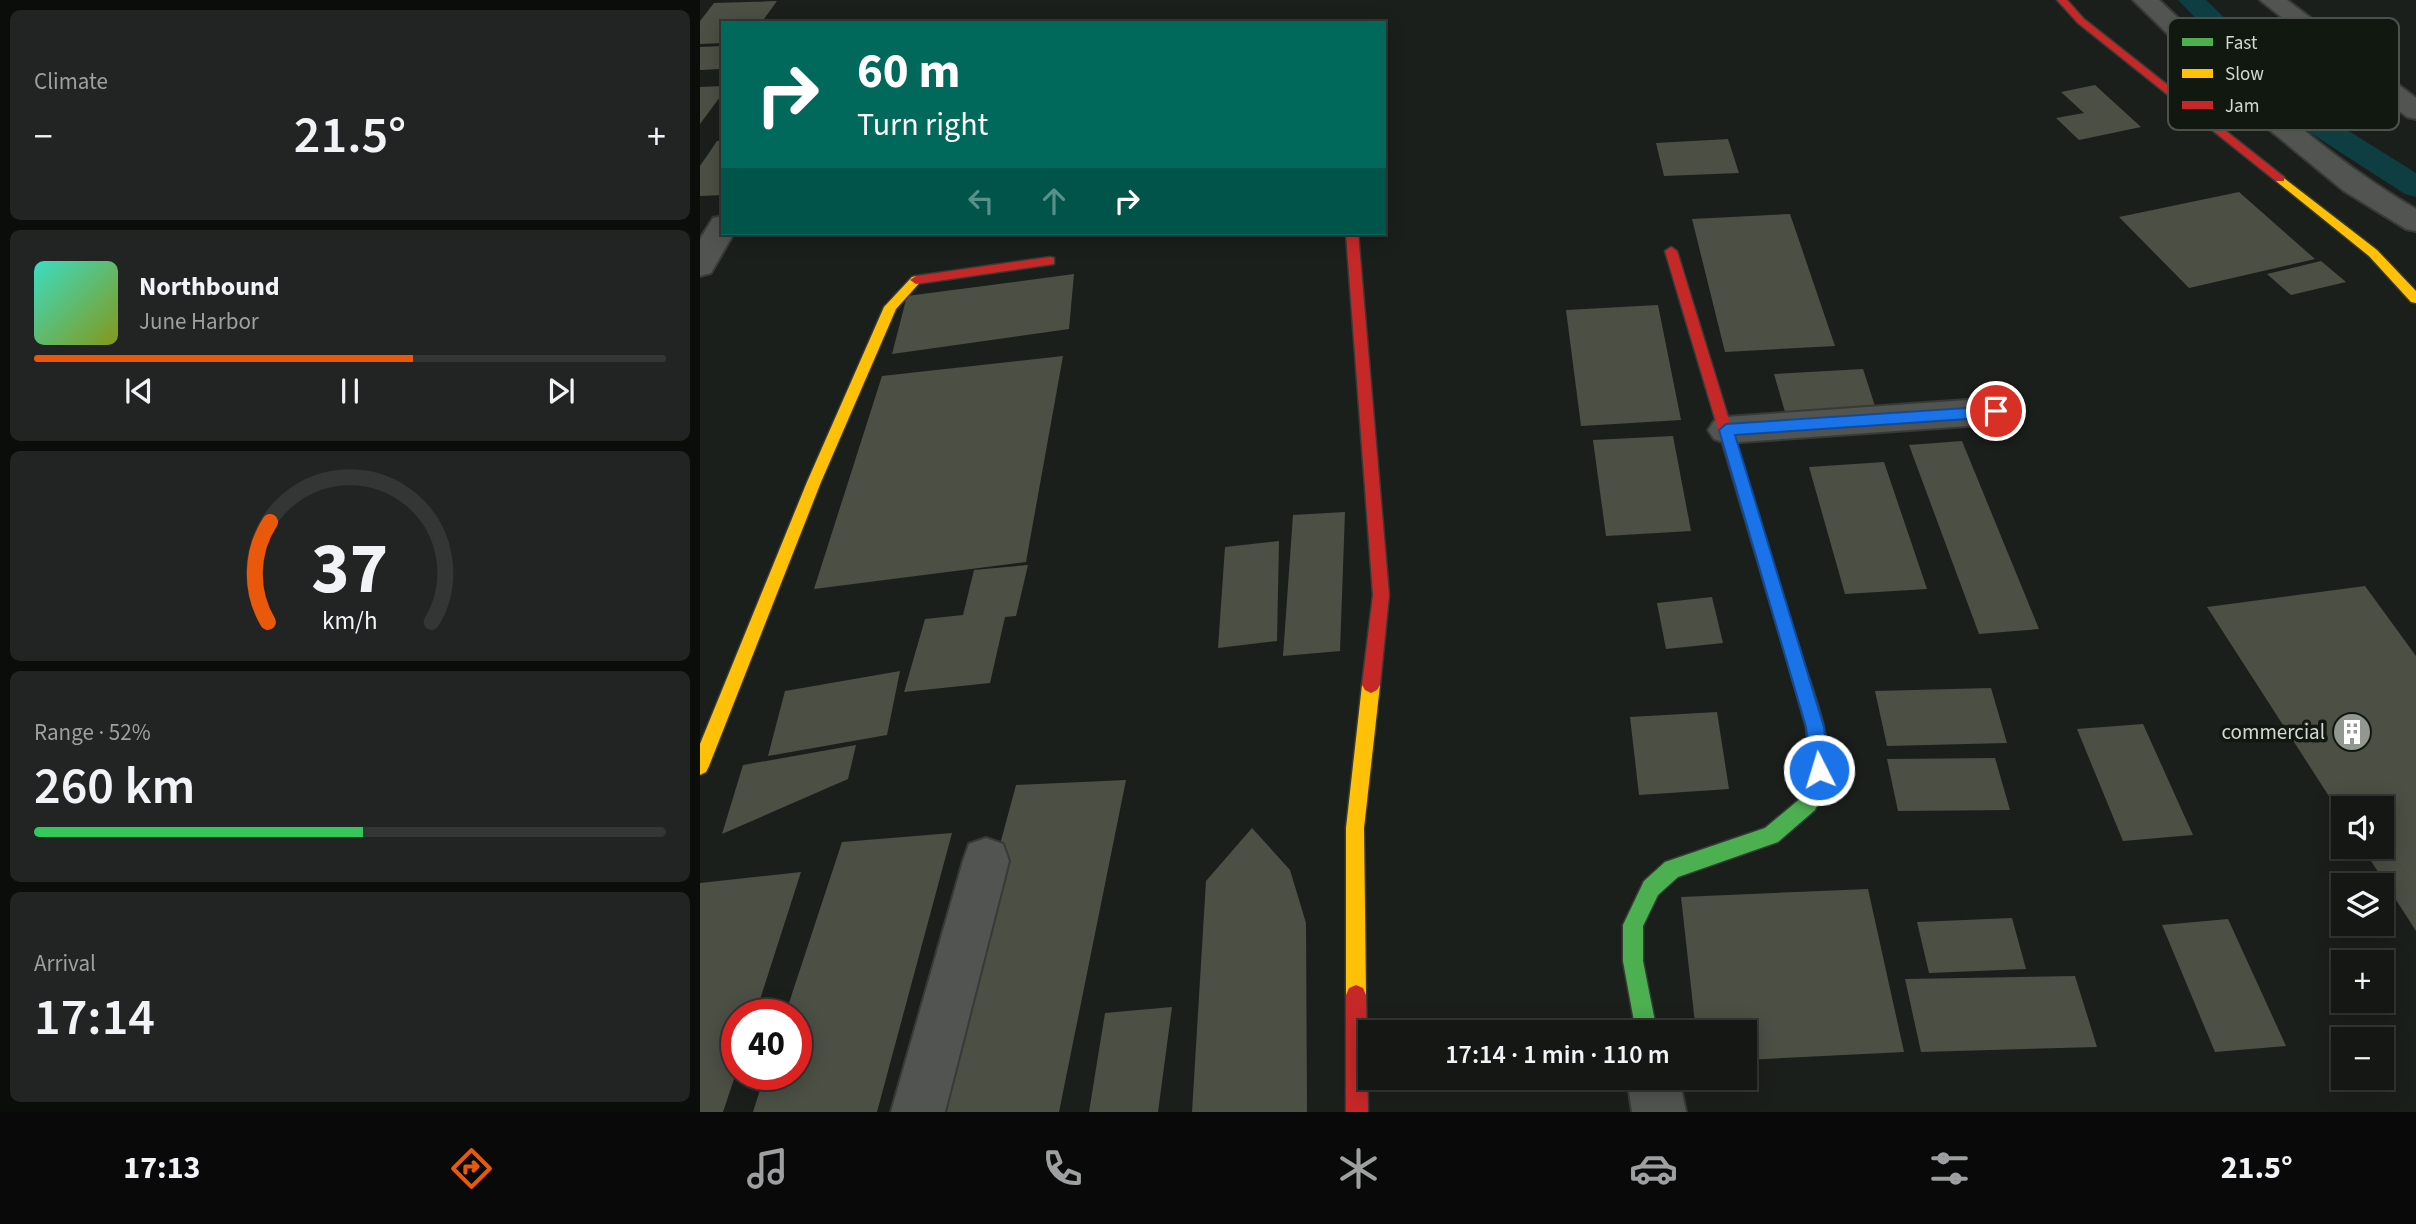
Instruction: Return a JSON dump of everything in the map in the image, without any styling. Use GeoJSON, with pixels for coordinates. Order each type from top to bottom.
{"type":"FeatureCollection","features":[{"type":"Feature","properties":{"kind":"street"},"geometry":{"type":"LineString","coordinates":[[2062,0],[2081,21],[2168,90]]}},
{"type":"Feature","properties":{"kind":"street"},"geometry":{"type":"LineString","coordinates":[[2145,0],[2168,22]]}},
{"type":"Feature","properties":{"kind":"street"},"geometry":{"type":"LineString","coordinates":[[2272,0],[2295,18]]}},
{"type":"Feature","properties":{"kind":"street"},"geometry":{"type":"LineString","coordinates":[[2399,98],[2416,111]]}},
{"type":"Feature","properties":{"kind":"street"},"geometry":{"type":"LineString","coordinates":[[2218,130],[2373,253],[2416,299]]}},
{"type":"Feature","properties":{"kind":"street"},"geometry":{"type":"LineString","coordinates":[[2286,130],[2354,185],[2416,222]]}},
{"type":"Feature","properties":{"kind":"street"},"geometry":{"type":"LineString","coordinates":[[700,266],[721,229]]}},
{"type":"Feature","properties":{"kind":"street"},"geometry":{"type":"LineString","coordinates":[[1352,235],[1381,595],[1355,828],[1357,1112]]}},
{"type":"Feature","properties":{"kind":"street"},"geometry":{"type":"LineString","coordinates":[[1644,1020],[1633,961],[1633,925],[1651,888],[1672,869],[1771,835],[1808,804],[1819,770],[1815,727],[1671,251]]}},
{"type":"Feature","properties":{"kind":"street"},"geometry":{"type":"LineString","coordinates":[[700,766],[814,482],[890,307],[915,280],[1051,261]]}},
{"type":"Feature","properties":{"kind":"street"},"geometry":{"type":"LineString","coordinates":[[1726,430],[1996,411]]}},
{"type":"Feature","properties":{"kind":"street"},"geometry":{"type":"LineString","coordinates":[[918,1112],[986,861]]}},
{"type":"Feature","properties":{"kind":"street"},"geometry":{"type":"LineString","coordinates":[[1655,1090],[1659,1112]]}},
{"type":"Feature","properties":{"kind":"building"},"geometry":{"type":"Polygon","coordinates":[[[777,1],[762,21],[721,21],[721,43],[700,44],[700,21],[714,3],[777,1]]]}},
{"type":"Feature","properties":{"kind":"building"},"geometry":{"type":"Polygon","coordinates":[[[721,46],[720,69],[700,70],[700,47],[721,46]]]}},
{"type":"Feature","properties":{"kind":"building"},"geometry":{"type":"Polygon","coordinates":[[[2095,85],[2141,127],[2079,140],[2056,118],[2084,113],[2061,92],[2095,85]]]}},
{"type":"Feature","properties":{"kind":"building"},"geometry":{"type":"Polygon","coordinates":[[[721,86],[721,96],[700,124],[700,87],[721,86]]]}},
{"type":"Feature","properties":{"kind":"building"},"geometry":{"type":"Polygon","coordinates":[[[1728,139],[1739,173],[1664,176],[1656,143],[1728,139]]]}},
{"type":"Feature","properties":{"kind":"building"},"geometry":{"type":"Polygon","coordinates":[[[717,141],[721,141],[721,195],[700,196],[700,166],[717,141]]]}},
{"type":"Feature","properties":{"kind":"building"},"geometry":{"type":"Polygon","coordinates":[[[2239,192],[2315,259],[2189,288],[2119,217],[2239,192]]]}},
{"type":"Feature","properties":{"kind":"building"},"geometry":{"type":"Polygon","coordinates":[[[1790,214],[1835,346],[1725,352],[1692,219],[1790,214]]]}},
{"type":"Feature","properties":{"kind":"building"},"geometry":{"type":"Polygon","coordinates":[[[2321,261],[2346,282],[2291,295],[2267,274],[2321,261]]]}},
{"type":"Feature","properties":{"kind":"building"},"geometry":{"type":"Polygon","coordinates":[[[1074,274],[1069,329],[892,354],[907,296],[1074,274]]]}},
{"type":"Feature","properties":{"kind":"building"},"geometry":{"type":"Polygon","coordinates":[[[1658,305],[1681,420],[1581,426],[1566,310],[1658,305]]]}},
{"type":"Feature","properties":{"kind":"building"},"geometry":{"type":"Polygon","coordinates":[[[1063,356],[1026,562],[814,589],[882,376],[1063,356]]]}},
{"type":"Feature","properties":{"kind":"building"},"geometry":{"type":"Polygon","coordinates":[[[1863,369],[1875,406],[1785,412],[1774,374],[1863,369]]]}},
{"type":"Feature","properties":{"kind":"building"},"geometry":{"type":"Polygon","coordinates":[[[1673,436],[1691,531],[1606,536],[1593,440],[1673,436]]]}},
{"type":"Feature","properties":{"kind":"building"},"geometry":{"type":"Polygon","coordinates":[[[1962,441],[2039,629],[1979,634],[1909,445],[1962,441]]]}},
{"type":"Feature","properties":{"kind":"building"},"geometry":{"type":"Polygon","coordinates":[[[1884,462],[1927,589],[1845,594],[1809,467],[1884,462]]]}},
{"type":"Feature","properties":{"kind":"building"},"geometry":{"type":"Polygon","coordinates":[[[1345,512],[1340,651],[1283,656],[1293,515],[1345,512]]]}},
{"type":"Feature","properties":{"kind":"building"},"geometry":{"type":"Polygon","coordinates":[[[1279,541],[1277,641],[1218,648],[1225,547],[1279,541]]]}},
{"type":"Feature","properties":{"kind":"building"},"geometry":{"type":"Polygon","coordinates":[[[1028,565],[1016,616],[1005,617],[990,683],[904,692],[925,619],[963,615],[974,570],[1028,565]]]}},
{"type":"Feature","properties":{"kind":"building","name":"commercial"},"geometry":{"type":"Polygon","coordinates":[[[2365,586],[2416,656],[2416,931],[2394,897],[2394,873],[2379,873],[2370,859],[2394,859],[2394,796],[2331,796],[2331,799],[2207,607],[2365,586]]]}},
{"type":"Feature","properties":{"kind":"building"},"geometry":{"type":"Polygon","coordinates":[[[1712,597],[1723,643],[1666,649],[1657,603],[1712,597]]]}},
{"type":"Feature","properties":{"kind":"building"},"geometry":{"type":"Polygon","coordinates":[[[900,671],[887,735],[768,756],[785,691],[900,671]]]}},
{"type":"Feature","properties":{"kind":"building"},"geometry":{"type":"Polygon","coordinates":[[[1991,688],[2007,743],[1887,746],[1875,691],[1991,688]]]}},
{"type":"Feature","properties":{"kind":"building"},"geometry":{"type":"Polygon","coordinates":[[[1717,712],[1729,789],[1639,795],[1630,717],[1717,712]]]}},
{"type":"Feature","properties":{"kind":"building"},"geometry":{"type":"Polygon","coordinates":[[[2143,724],[2193,835],[2123,841],[2077,729],[2143,724]]]}},
{"type":"Feature","properties":{"kind":"building"},"geometry":{"type":"Polygon","coordinates":[[[856,745],[848,779],[722,834],[743,765],[856,745]]]}},
{"type":"Feature","properties":{"kind":"building"},"geometry":{"type":"Polygon","coordinates":[[[1995,758],[2010,810],[1898,811],[1887,759],[1995,758]]]}},
{"type":"Feature","properties":{"kind":"building"},"geometry":{"type":"Polygon","coordinates":[[[1126,780],[1059,1112],[928,1112],[1016,785],[1126,780]]]}},
{"type":"Feature","properties":{"kind":"building"},"geometry":{"type":"Polygon","coordinates":[[[1252,828],[1290,870],[1306,923],[1307,1112],[1192,1112],[1206,881],[1252,828]]]}},
{"type":"Feature","properties":{"kind":"building"},"geometry":{"type":"Polygon","coordinates":[[[952,833],[877,1112],[753,1112],[760,1090],[812,1090],[812,999],[790,999],[842,842],[952,833]]]}},
{"type":"Feature","properties":{"kind":"building"},"geometry":{"type":"Polygon","coordinates":[[[801,872],[760,999],[721,999],[721,1090],[730,1090],[723,1112],[700,1112],[700,883],[801,872]]]}},
{"type":"Feature","properties":{"kind":"building"},"geometry":{"type":"Polygon","coordinates":[[[1868,889],[1904,1052],[1757,1059],[1757,1020],[1695,1020],[1681,897],[1868,889]]]}},
{"type":"Feature","properties":{"kind":"building"},"geometry":{"type":"Polygon","coordinates":[[[2012,918],[2026,969],[1929,973],[1917,922],[2012,918]]]}},
{"type":"Feature","properties":{"kind":"building"},"geometry":{"type":"Polygon","coordinates":[[[2228,919],[2286,1046],[2215,1052],[2162,925],[2228,919]]]}},
{"type":"Feature","properties":{"kind":"building"},"geometry":{"type":"Polygon","coordinates":[[[2075,976],[2097,1047],[1921,1052],[1905,979],[2075,976]]]}},
{"type":"Feature","properties":{"kind":"building"},"geometry":{"type":"Polygon","coordinates":[[[1172,1007],[1158,1112],[1089,1112],[1105,1013],[1172,1007]]]}},
{"type":"Feature","properties":{"kind":"waterway"},"geometry":{"type":"LineString","coordinates":[[2191,0],[2209,18]]}},
{"type":"Feature","properties":{"kind":"waterway"},"geometry":{"type":"LineString","coordinates":[[2326,130],[2416,187]]}},
{"type":"Feature","properties":{"kind":"traffic: fast"},"geometry":{"type":"LineString","coordinates":[[1644,1020],[1633,961],[1633,925],[1651,888],[1672,869],[1771,835],[1808,804],[1819,770],[1815,727],[1794,657]]}},
{"type":"Feature","properties":{"kind":"traffic: slow"},"geometry":{"type":"LineString","coordinates":[[2280,179],[2373,253],[2416,299]]}},
{"type":"Feature","properties":{"kind":"traffic: slow"},"geometry":{"type":"LineString","coordinates":[[700,766],[814,482],[890,307],[916,280]]}},
{"type":"Feature","properties":{"kind":"traffic: slow"},"geometry":{"type":"LineString","coordinates":[[1356,995],[1355,828],[1371,685]]}},
{"type":"Feature","properties":{"kind":"traffic: jam"},"geometry":{"type":"LineString","coordinates":[[2062,0],[2081,21],[2168,90]]}},
{"type":"Feature","properties":{"kind":"traffic: jam"},"geometry":{"type":"LineString","coordinates":[[2218,130],[2280,179]]}},
{"type":"Feature","properties":{"kind":"traffic: jam"},"geometry":{"type":"LineString","coordinates":[[1352,235],[1381,595],[1371,685]]}},
{"type":"Feature","properties":{"kind":"traffic: jam"},"geometry":{"type":"LineString","coordinates":[[1671,251],[1794,657]]}},
{"type":"Feature","properties":{"kind":"traffic: jam"},"geometry":{"type":"LineString","coordinates":[[916,280],[1050,261]]}},
{"type":"Feature","properties":{"kind":"traffic: jam"},"geometry":{"type":"LineString","coordinates":[[1356,995],[1357,1112]]}},
{"type":"Feature","properties":{"kind":"place","name":"commercial"},"geometry":{"type":"Point","coordinates":[2352,732]}},
{"type":"Feature","properties":{"kind":"route"},"geometry":{"type":"LineString","coordinates":[[1819,770],[1815,727],[1726,430],[1996,411]]}}]}
